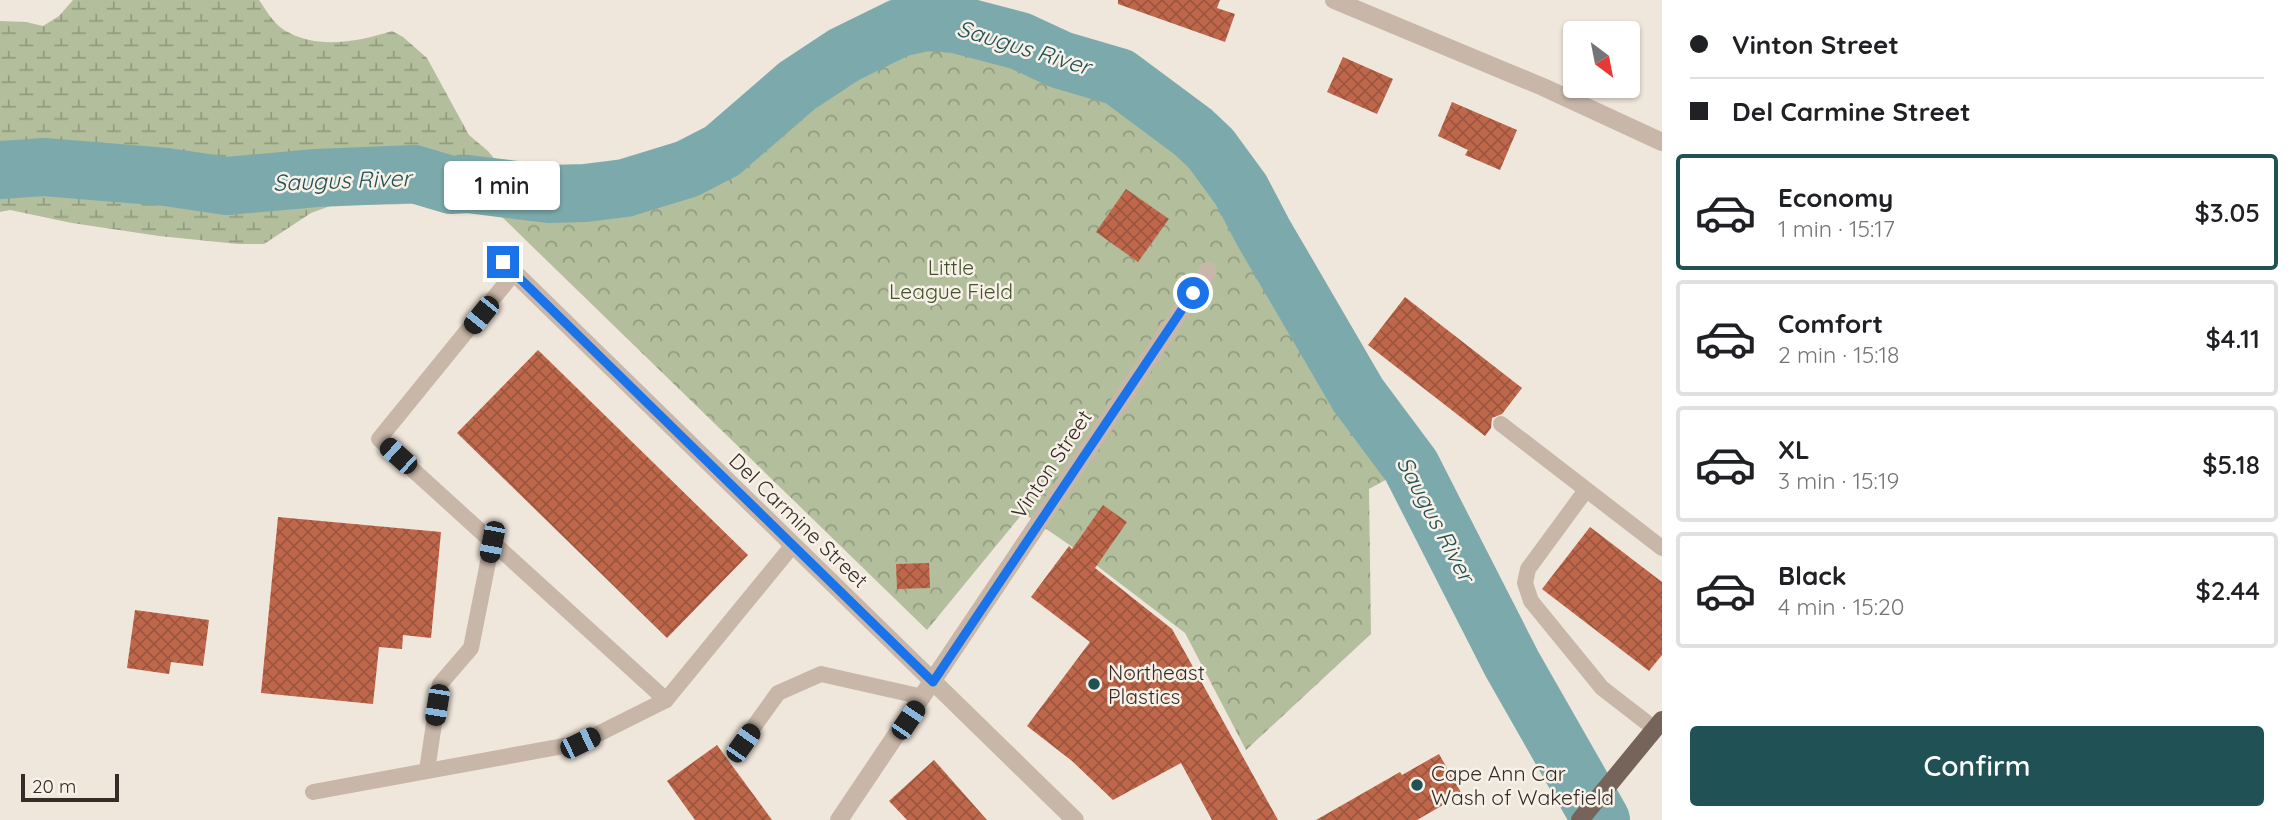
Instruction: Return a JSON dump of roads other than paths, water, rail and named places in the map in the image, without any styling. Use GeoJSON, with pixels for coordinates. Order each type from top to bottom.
{"type":"FeatureCollection","features":[{"type":"Feature","properties":{"kind":"main road"},"geometry":{"type":"LineString","coordinates":[[1580,820],[1658,724]]}},
{"type":"Feature","properties":{"kind":"street"},"geometry":{"type":"LineString","coordinates":[[1334,0],[1544,87],[1662,142]]}},
{"type":"Feature","properties":{"kind":"street","name":"Del Carmine Street"},"geometry":{"type":"LineString","coordinates":[[493,252],[793,545],[928,690],[1075,820]]}},
{"type":"Feature","properties":{"kind":"street","name":"Vinton Street"},"geometry":{"type":"LineString","coordinates":[[839,820],[1208,271]]}},
{"type":"Feature","properties":{"kind":"lane"},"geometry":{"type":"LineString","coordinates":[[514,273],[379,439],[666,700]]}},
{"type":"Feature","properties":{"kind":"lane"},"geometry":{"type":"LineString","coordinates":[[1501,424],[1662,548]]}},
{"type":"Feature","properties":{"kind":"lane"},"geometry":{"type":"LineString","coordinates":[[1586,490],[1528,569],[1525,588],[1531,601],[1602,688],[1658,724]]}},
{"type":"Feature","properties":{"kind":"lane"},"geometry":{"type":"LineString","coordinates":[[427,770],[440,684],[471,648],[492,542]]}},
{"type":"Feature","properties":{"kind":"lane"},"geometry":{"type":"LineString","coordinates":[[313,792],[580,743],[666,700],[793,545]]}},
{"type":"Feature","properties":{"kind":"lane"},"geometry":{"type":"LineString","coordinates":[[743,743],[778,693],[821,674],[928,690]]}},
{"type":"Feature","properties":{"kind":"waterway","name":"Saugus River"},"geometry":{"type":"LineString","coordinates":[[0,170],[44,167],[166,177],[227,186],[316,178],[414,174],[451,185],[468,184],[549,194],[585,193],[625,188],[687,169],[722,151],[797,86],[844,55],[899,28],[927,22],[955,24],[1020,41],[1061,60],[1119,77],[1193,132],[1211,149],[1241,190],[1358,395],[1411,466],[1512,664],[1601,820]]}},
{"type":"Feature","properties":{"kind":"place","name":"Northeast Plastics"},"geometry":{"type":"Point","coordinates":[1094,684]}},
{"type":"Feature","properties":{"kind":"place","name":"Cape Ann Car Wash of Wakefield"},"geometry":{"type":"Point","coordinates":[1417,785]}},
{"type":"Feature","properties":{"kind":"park label","name":"Little League Field"},"geometry":{"type":"Point","coordinates":[951,279]}}]}
